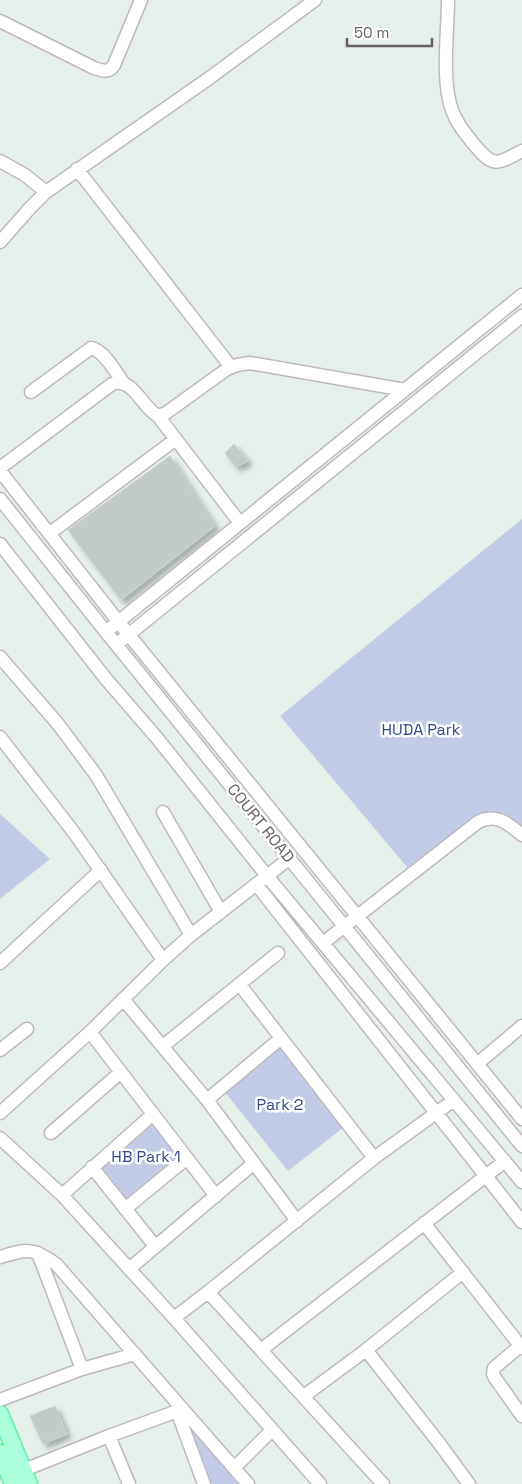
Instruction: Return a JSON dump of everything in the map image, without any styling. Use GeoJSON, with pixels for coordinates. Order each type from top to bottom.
{"type":"FeatureCollection","features":[{"type":"Feature","properties":{"kind":"main road"},"geometry":{"type":"LineString","coordinates":[[0,1414],[27,1477]]}},
{"type":"Feature","properties":{"kind":"main road"},"geometry":{"type":"LineString","coordinates":[[0,1453],[13,1484]]}},
{"type":"Feature","properties":{"kind":"street"},"geometry":{"type":"LineString","coordinates":[[0,21],[94,68],[108,71],[114,64],[141,0]]}},
{"type":"Feature","properties":{"kind":"street"},"geometry":{"type":"LineString","coordinates":[[2,235],[46,192],[208,79],[315,0]]}},
{"type":"Feature","properties":{"kind":"street"},"geometry":{"type":"LineString","coordinates":[[448,0],[446,89],[456,119],[481,153],[492,162],[500,162],[522,151]]}},
{"type":"Feature","properties":{"kind":"street"},"geometry":{"type":"LineString","coordinates":[[0,161],[25,175],[46,192]]}},
{"type":"Feature","properties":{"kind":"street"},"geometry":{"type":"LineString","coordinates":[[77,170],[231,366]]}},
{"type":"Feature","properties":{"kind":"street"},"geometry":{"type":"LineString","coordinates":[[106,632],[522,295]]}},
{"type":"Feature","properties":{"kind":"street"},"geometry":{"type":"LineString","coordinates":[[117,645],[522,316]]}},
{"type":"Feature","properties":{"kind":"street"},"geometry":{"type":"LineString","coordinates":[[31,392],[91,348],[95,348],[102,354],[124,384]]}},
{"type":"Feature","properties":{"kind":"street"},"geometry":{"type":"LineString","coordinates":[[158,416],[166,413],[231,366],[244,363],[405,390]]}},
{"type":"Feature","properties":{"kind":"street"},"geometry":{"type":"LineString","coordinates":[[240,523],[158,416],[152,412],[130,387],[124,384],[112,384],[0,469],[118,622],[522,1119]]}},
{"type":"Feature","properties":{"kind":"street"},"geometry":{"type":"LineString","coordinates":[[50,533],[176,440]]}},
{"type":"Feature","properties":{"kind":"street","name":"COURT ROAD"},"geometry":{"type":"LineString","coordinates":[[0,499],[522,1146]]}},
{"type":"Feature","properties":{"kind":"street"},"geometry":{"type":"LineString","coordinates":[[0,544],[106,679],[157,738],[267,876],[522,1182]]}},
{"type":"Feature","properties":{"kind":"street"},"geometry":{"type":"LineString","coordinates":[[0,657],[36,698],[92,768],[192,935]]}},
{"type":"Feature","properties":{"kind":"street"},"geometry":{"type":"LineString","coordinates":[[0,737],[101,870],[163,960]]}},
{"type":"Feature","properties":{"kind":"street"},"geometry":{"type":"LineString","coordinates":[[163,812],[221,912]]}},
{"type":"Feature","properties":{"kind":"street"},"geometry":{"type":"LineString","coordinates":[[323,943],[483,820],[490,818],[504,821],[522,835]]}},
{"type":"Feature","properties":{"kind":"street"},"geometry":{"type":"LineString","coordinates":[[0,1113],[90,1032],[163,960],[290,858]]}},
{"type":"Feature","properties":{"kind":"street"},"geometry":{"type":"LineString","coordinates":[[0,964],[101,870]]}},
{"type":"Feature","properties":{"kind":"street"},"geometry":{"type":"LineString","coordinates":[[256,884],[522,1222]]}},
{"type":"Feature","properties":{"kind":"street"},"geometry":{"type":"LineString","coordinates":[[163,1046],[278,953]]}},
{"type":"Feature","properties":{"kind":"street"},"geometry":{"type":"LineString","coordinates":[[240,985],[374,1158]]}},
{"type":"Feature","properties":{"kind":"street"},"geometry":{"type":"LineString","coordinates":[[123,999],[207,1100],[297,1220]]}},
{"type":"Feature","properties":{"kind":"street"},"geometry":{"type":"LineString","coordinates":[[477,1064],[522,1026]]}},
{"type":"Feature","properties":{"kind":"street"},"geometry":{"type":"LineString","coordinates":[[0,1050],[27,1029]]}},
{"type":"Feature","properties":{"kind":"street"},"geometry":{"type":"LineString","coordinates":[[90,1032],[216,1196]]}},
{"type":"Feature","properties":{"kind":"street"},"geometry":{"type":"LineString","coordinates":[[207,1100],[280,1039]]}},
{"type":"Feature","properties":{"kind":"street"},"geometry":{"type":"LineString","coordinates":[[51,1132],[121,1072]]}},
{"type":"Feature","properties":{"kind":"street"},"geometry":{"type":"LineString","coordinates":[[174,1318],[374,1158],[454,1100]]}},
{"type":"Feature","properties":{"kind":"street"},"geometry":{"type":"LineString","coordinates":[[62,1195],[154,1114]]}},
{"type":"Feature","properties":{"kind":"street"},"geometry":{"type":"LineString","coordinates":[[0,1138],[62,1195],[174,1318],[320,1484]]}},
{"type":"Feature","properties":{"kind":"street"},"geometry":{"type":"LineString","coordinates":[[125,1209],[187,1158]]}},
{"type":"Feature","properties":{"kind":"street"},"geometry":{"type":"LineString","coordinates":[[261,1350],[505,1161]]}},
{"type":"Feature","properties":{"kind":"street"},"geometry":{"type":"LineString","coordinates":[[129,1270],[254,1163]]}},
{"type":"Feature","properties":{"kind":"street"},"geometry":{"type":"LineString","coordinates":[[92,1167],[155,1246]]}},
{"type":"Feature","properties":{"kind":"street"},"geometry":{"type":"LineString","coordinates":[[424,1223],[521,1347],[496,1367],[493,1374],[522,1416]]}},
{"type":"Feature","properties":{"kind":"street"},"geometry":{"type":"LineString","coordinates":[[0,1257],[28,1250],[38,1253],[56,1264],[135,1354],[180,1410],[248,1484]]}},
{"type":"Feature","properties":{"kind":"street"},"geometry":{"type":"LineString","coordinates":[[38,1253],[82,1369]]}},
{"type":"Feature","properties":{"kind":"street"},"geometry":{"type":"LineString","coordinates":[[304,1396],[366,1350],[463,1272]]}},
{"type":"Feature","properties":{"kind":"street"},"geometry":{"type":"LineString","coordinates":[[208,1292],[384,1484]]}},
{"type":"Feature","properties":{"kind":"street"},"geometry":{"type":"LineString","coordinates":[[366,1350],[469,1484]]}},
{"type":"Feature","properties":{"kind":"street"},"geometry":{"type":"LineString","coordinates":[[0,1400],[82,1369],[135,1354]]}},
{"type":"Feature","properties":{"kind":"street"},"geometry":{"type":"LineString","coordinates":[[27,1477],[108,1436],[180,1410]]}},
{"type":"Feature","properties":{"kind":"street"},"geometry":{"type":"LineString","coordinates":[[180,1410],[204,1484]]}},
{"type":"Feature","properties":{"kind":"street"},"geometry":{"type":"LineString","coordinates":[[234,1468],[272,1430]]}},
{"type":"Feature","properties":{"kind":"street"},"geometry":{"type":"LineString","coordinates":[[108,1436],[129,1484]]}},
{"type":"Feature","properties":{"kind":"green space","name":"HUDA Park"},"geometry":{"type":"Polygon","coordinates":[[[522,519],[522,842],[499,813],[417,879],[280,716],[522,519]]]}},
{"type":"Feature","properties":{"kind":"green space"},"geometry":{"type":"Polygon","coordinates":[[[0,814],[50,859],[0,899],[0,814]]]}},
{"type":"Feature","properties":{"kind":"green space","name":"Park 2"},"geometry":{"type":"Polygon","coordinates":[[[279,1046],[344,1127],[288,1171],[224,1091],[279,1046]]]}},
{"type":"Feature","properties":{"kind":"green space","name":"HB Park 1"},"geometry":{"type":"Polygon","coordinates":[[[153,1117],[185,1158],[125,1206],[95,1167],[153,1117]]]}},
{"type":"Feature","properties":{"kind":"green space"},"geometry":{"type":"Polygon","coordinates":[[[183,1409],[250,1484],[204,1484],[183,1409]]]}},
{"type":"Feature","properties":{"kind":"building"},"geometry":{"type":"Polygon","coordinates":[[[234,444],[248,461],[236,467],[225,453],[234,444]]]}},
{"type":"Feature","properties":{"kind":"building"},"geometry":{"type":"Polygon","coordinates":[[[170,456],[215,526],[121,600],[68,530],[170,456]]]}},
{"type":"Feature","properties":{"kind":"building"},"geometry":{"type":"Polygon","coordinates":[[[55,1406],[67,1434],[43,1444],[30,1416],[55,1406]]]}}]}
